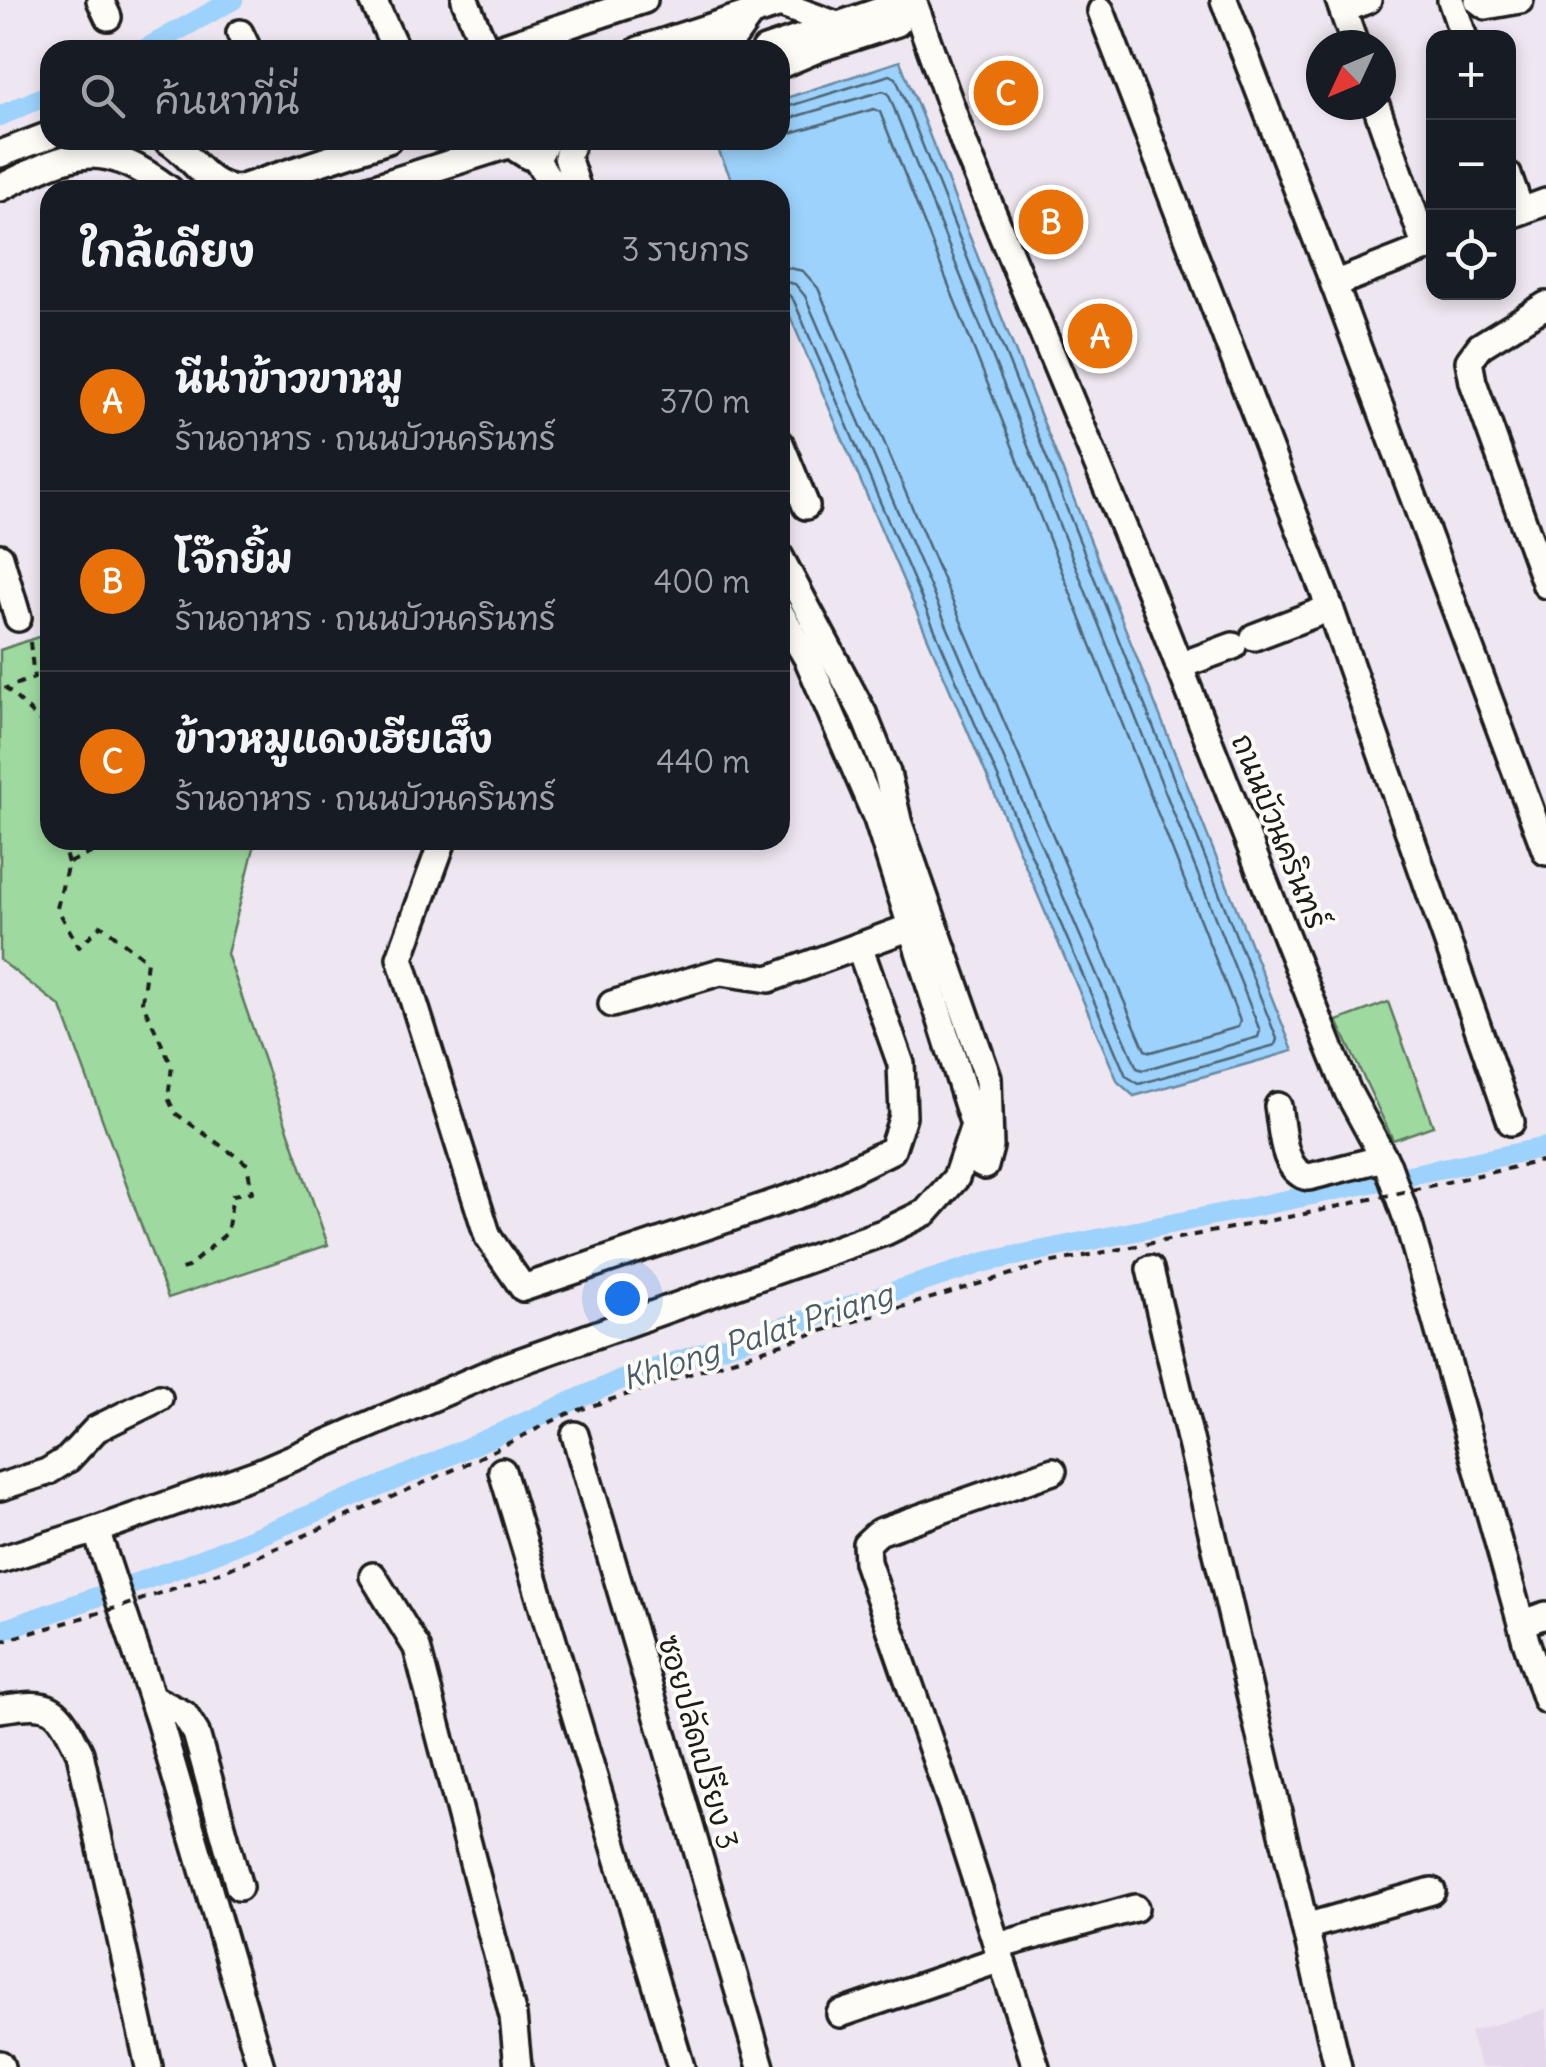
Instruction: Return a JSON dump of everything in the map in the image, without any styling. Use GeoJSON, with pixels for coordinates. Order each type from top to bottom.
{"type":"FeatureCollection","features":[{"type":"Feature","properties":{"kind":"street"},"geometry":{"type":"LineString","coordinates":[[373,0],[391,40]]}},
{"type":"Feature","properties":{"kind":"street"},"geometry":{"type":"LineString","coordinates":[[465,0],[484,40]]}},
{"type":"Feature","properties":{"kind":"street"},"geometry":{"type":"LineString","coordinates":[[512,40],[581,10],[644,0]]}},
{"type":"Feature","properties":{"kind":"street"},"geometry":{"type":"LineString","coordinates":[[790,41],[912,0]]}},
{"type":"Feature","properties":{"kind":"street","name":"ถนนบัวนครินทร์"},"geometry":{"type":"LineString","coordinates":[[912,0],[965,146],[1180,666],[1332,1053],[1386,1162],[1535,1629],[1545,1692]]}},
{"type":"Feature","properties":{"kind":"street"},"geometry":{"type":"LineString","coordinates":[[1224,0],[1546,852]]}},
{"type":"Feature","properties":{"kind":"street"},"geometry":{"type":"LineString","coordinates":[[1350,30],[1341,5],[1368,0]]}},
{"type":"Feature","properties":{"kind":"street"},"geometry":{"type":"LineString","coordinates":[[1451,0],[1461,30]]}},
{"type":"Feature","properties":{"kind":"street"},"geometry":{"type":"LineString","coordinates":[[1478,0],[1486,6],[1520,0]]}},
{"type":"Feature","properties":{"kind":"street"},"geometry":{"type":"LineString","coordinates":[[670,40],[780,4],[834,24]]}},
{"type":"Feature","properties":{"kind":"street"},"geometry":{"type":"LineString","coordinates":[[1101,11],[1330,608],[1510,1122]]}},
{"type":"Feature","properties":{"kind":"street"},"geometry":{"type":"LineString","coordinates":[[732,40],[751,14]]}},
{"type":"Feature","properties":{"kind":"street"},"geometry":{"type":"LineString","coordinates":[[790,61],[897,23]]}},
{"type":"Feature","properties":{"kind":"street"},"geometry":{"type":"LineString","coordinates":[[1382,120],[1426,236]]}},
{"type":"Feature","properties":{"kind":"street"},"geometry":{"type":"LineString","coordinates":[[0,154],[40,139]]}},
{"type":"Feature","properties":{"kind":"street"},"geometry":{"type":"LineString","coordinates":[[178,150],[211,180]]}},
{"type":"Feature","properties":{"kind":"street"},"geometry":{"type":"LineString","coordinates":[[264,180],[357,150]]}},
{"type":"Feature","properties":{"kind":"street"},"geometry":{"type":"LineString","coordinates":[[402,180],[509,150]]}},
{"type":"Feature","properties":{"kind":"street"},"geometry":{"type":"LineString","coordinates":[[530,150],[550,180]]}},
{"type":"Feature","properties":{"kind":"street"},"geometry":{"type":"LineString","coordinates":[[569,150],[567,157],[575,180]]}},
{"type":"Feature","properties":{"kind":"street"},"geometry":{"type":"LineString","coordinates":[[0,188],[56,160],[107,154],[127,160],[156,180]]}},
{"type":"Feature","properties":{"kind":"street"},"geometry":{"type":"LineString","coordinates":[[1516,213],[1546,202]]}},
{"type":"Feature","properties":{"kind":"street"},"geometry":{"type":"LineString","coordinates":[[1334,284],[1426,249]]}},
{"type":"Feature","properties":{"kind":"street"},"geometry":{"type":"LineString","coordinates":[[1546,304],[1480,346],[1468,361],[1546,585]]}},
{"type":"Feature","properties":{"kind":"street"},"geometry":{"type":"LineString","coordinates":[[790,467],[806,506]]}},
{"type":"Feature","properties":{"kind":"street"},"geometry":{"type":"LineString","coordinates":[[0,557],[18,618]]}},
{"type":"Feature","properties":{"kind":"street"},"geometry":{"type":"LineString","coordinates":[[790,576],[863,713],[888,773],[899,824],[988,1078],[990,1148],[985,1166],[964,1156]]}},
{"type":"Feature","properties":{"kind":"street"},"geometry":{"type":"LineString","coordinates":[[1180,666],[1330,608]]}},
{"type":"Feature","properties":{"kind":"street"},"geometry":{"type":"LineString","coordinates":[[0,1560],[260,1472],[499,1369],[885,1232],[926,1212],[956,1178],[974,1126],[877,818],[808,660],[790,629]]}},
{"type":"Feature","properties":{"kind":"street"},"geometry":{"type":"LineString","coordinates":[[438,850],[400,958],[488,1237],[523,1288],[804,1193],[892,1150],[903,1116],[901,1064],[859,946]]}},
{"type":"Feature","properties":{"kind":"street"},"geometry":{"type":"LineString","coordinates":[[612,1004],[720,972],[769,978],[911,927]]}},
{"type":"Feature","properties":{"kind":"street"},"geometry":{"type":"LineString","coordinates":[[1278,1106],[1291,1168],[1299,1175],[1308,1177],[1386,1162]]}},
{"type":"Feature","properties":{"kind":"street"},"geometry":{"type":"LineString","coordinates":[[1150,1269],[1338,2067]]}},
{"type":"Feature","properties":{"kind":"street"},"geometry":{"type":"LineString","coordinates":[[0,1488],[47,1472],[68,1459],[96,1429],[159,1398]]}},
{"type":"Feature","properties":{"kind":"street","name":"ซอยปลัดเปรียง 3"},"geometry":{"type":"LineString","coordinates":[[575,1435],[761,2067]]}},
{"type":"Feature","properties":{"kind":"street"},"geometry":{"type":"LineString","coordinates":[[502,1471],[681,2067]]}},
{"type":"Feature","properties":{"kind":"street"},"geometry":{"type":"LineString","coordinates":[[1036,2067],[867,1562],[866,1544],[879,1532],[1053,1471]]}},
{"type":"Feature","properties":{"kind":"street"},"geometry":{"type":"LineString","coordinates":[[96,1530],[152,1698],[261,2067]]}},
{"type":"Feature","properties":{"kind":"street"},"geometry":{"type":"LineString","coordinates":[[373,1576],[417,1648],[513,2016],[518,2067]]}},
{"type":"Feature","properties":{"kind":"street"},"geometry":{"type":"LineString","coordinates":[[152,1698],[184,1714],[196,1733],[239,1887]]}},
{"type":"Feature","properties":{"kind":"street"},"geometry":{"type":"LineString","coordinates":[[0,1708],[46,1706],[56,1711],[80,1753],[149,2067]]}},
{"type":"Feature","properties":{"kind":"street"},"geometry":{"type":"LineString","coordinates":[[1306,1928],[1432,1891]]}},
{"type":"Feature","properties":{"kind":"street"},"geometry":{"type":"LineString","coordinates":[[840,2014],[999,1953],[1135,1908]]}},
{"type":"Feature","properties":{"kind":"path"},"geometry":{"type":"LineString","coordinates":[[30,642],[34,678],[3,688],[40,722]]}},
{"type":"Feature","properties":{"kind":"path"},"geometry":{"type":"LineString","coordinates":[[64,850],[68,863],[58,908],[78,947],[102,925],[147,962],[142,1002],[172,1066],[168,1098],[174,1113],[247,1164],[252,1192],[233,1196],[227,1233],[188,1267],[174,1271]]}},
{"type":"Feature","properties":{"kind":"path"},"geometry":{"type":"LineString","coordinates":[[68,863],[98,850]]}},
{"type":"Feature","properties":{"kind":"path"},"geometry":{"type":"LineString","coordinates":[[0,1642],[121,1600],[228,1569],[464,1465],[567,1414],[812,1334],[1048,1263],[1304,1214],[1546,1160]]}},
{"type":"Feature","properties":{"kind":"shaded area"},"geometry":{"type":"Polygon","coordinates":[[[1546,2009],[1546,2067],[1481,2067],[1470,2032],[1546,2009]]]}},
{"type":"Feature","properties":{"kind":"green space"},"geometry":{"type":"Polygon","coordinates":[[[40,636],[40,850],[253,850],[227,954],[328,1245],[168,1298],[61,1007],[0,960],[0,650],[40,636]]]}},
{"type":"Feature","properties":{"kind":"green space"},"geometry":{"type":"Polygon","coordinates":[[[1388,1002],[1433,1126],[1393,1140],[1337,1021],[1388,1002]]]}},
{"type":"Feature","properties":{"kind":"water"},"geometry":{"type":"Polygon","coordinates":[[[900,61],[1293,1051],[1134,1096],[1118,1082],[790,316],[790,180],[732,180],[718,150],[790,150],[790,97],[900,61]]]}},
{"type":"Feature","properties":{"kind":"waterway"},"geometry":{"type":"LineString","coordinates":[[161,40],[233,0]]}},
{"type":"Feature","properties":{"kind":"waterway"},"geometry":{"type":"LineString","coordinates":[[0,116],[40,98]]}},
{"type":"Feature","properties":{"kind":"waterway","name":"Khlong Palat Priang"},"geometry":{"type":"LineString","coordinates":[[0,1631],[184,1566],[383,1485],[622,1379],[985,1262],[1546,1147]]}},
{"type":"Feature","properties":{"kind":"place","name":"ข้าวหมูแดงเฮียเส็ง"},"geometry":{"type":"Point","coordinates":[1006,93]}},
{"type":"Feature","properties":{"kind":"place","name":"โจ๊กยิ้ม"},"geometry":{"type":"Point","coordinates":[1051,222]}},
{"type":"Feature","properties":{"kind":"place","name":"นีน่าข้าวขาหมู"},"geometry":{"type":"Point","coordinates":[1100,336]}}]}
